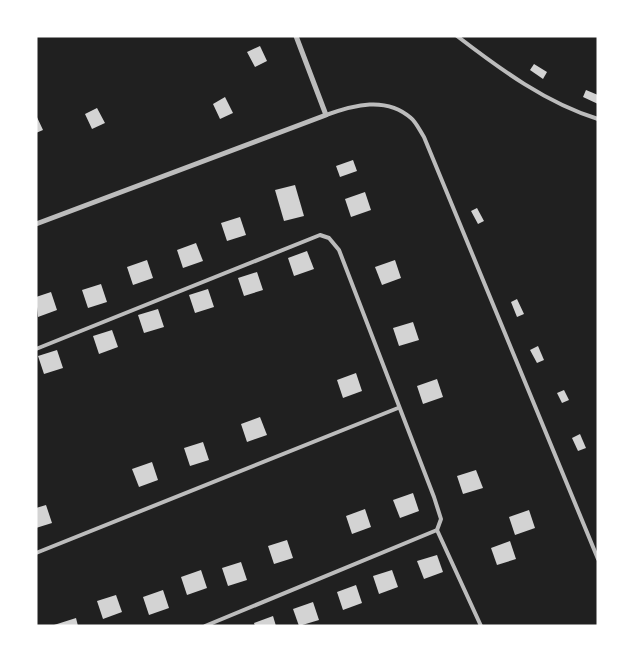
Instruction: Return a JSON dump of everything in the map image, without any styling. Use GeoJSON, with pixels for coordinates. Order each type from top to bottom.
{"type":"FeatureCollection","features":[{"type":"Feature","properties":{"kind":"street"},"geometry":{"type":"LineString","coordinates":[[36,224],[326,116],[296,36]]}},
{"type":"Feature","properties":{"kind":"lane"},"geometry":{"type":"LineString","coordinates":[[457,36],[500,68],[574,112],[598,119]]}},
{"type":"Feature","properties":{"kind":"lane"},"geometry":{"type":"LineString","coordinates":[[326,116],[355,105],[376,104],[395,109],[412,118],[424,137],[598,559]]}},
{"type":"Feature","properties":{"kind":"lane"},"geometry":{"type":"LineString","coordinates":[[36,349],[320,235],[329,238],[340,250],[441,519],[437,530],[481,626]]}},
{"type":"Feature","properties":{"kind":"lane"},"geometry":{"type":"LineString","coordinates":[[36,553],[398,408]]}},
{"type":"Feature","properties":{"kind":"lane"},"geometry":{"type":"LineString","coordinates":[[205,626],[437,530]]}},
{"type":"Feature","properties":{"kind":"shaded area"},"geometry":{"type":"Polygon","coordinates":[[[36,36],[598,36],[598,626],[36,626],[36,36]]]}},
{"type":"Feature","properties":{"kind":"building"},"geometry":{"type":"Polygon","coordinates":[[[260,46],[267,61],[255,67],[247,52],[260,46]]]}},
{"type":"Feature","properties":{"kind":"building"},"geometry":{"type":"Polygon","coordinates":[[[534,64],[547,72],[543,79],[530,70],[534,64]]]}},
{"type":"Feature","properties":{"kind":"building"},"geometry":{"type":"Polygon","coordinates":[[[586,90],[598,95],[598,104],[583,97],[586,90]]]}},
{"type":"Feature","properties":{"kind":"building"},"geometry":{"type":"Polygon","coordinates":[[[225,97],[233,113],[220,119],[213,104],[225,97]]]}},
{"type":"Feature","properties":{"kind":"building"},"geometry":{"type":"Polygon","coordinates":[[[97,108],[105,123],[92,129],[85,114],[97,108]]]}},
{"type":"Feature","properties":{"kind":"building"},"geometry":{"type":"Polygon","coordinates":[[[36,115],[43,130],[36,133],[36,115]]]}},
{"type":"Feature","properties":{"kind":"building"},"geometry":{"type":"Polygon","coordinates":[[[353,160],[357,171],[340,177],[336,166],[353,160]]]}},
{"type":"Feature","properties":{"kind":"building"},"geometry":{"type":"Polygon","coordinates":[[[295,185],[304,216],[284,221],[275,190],[295,185]]]}},
{"type":"Feature","properties":{"kind":"building"},"geometry":{"type":"Polygon","coordinates":[[[365,192],[371,210],[351,217],[345,199],[365,192]]]}},
{"type":"Feature","properties":{"kind":"building"},"geometry":{"type":"Polygon","coordinates":[[[477,208],[484,221],[478,224],[471,211],[477,208]]]}},
{"type":"Feature","properties":{"kind":"building"},"geometry":{"type":"Polygon","coordinates":[[[240,217],[246,235],[227,241],[221,223],[240,217]]]}},
{"type":"Feature","properties":{"kind":"building"},"geometry":{"type":"Polygon","coordinates":[[[196,243],[203,261],[183,268],[177,250],[196,243]]]}},
{"type":"Feature","properties":{"kind":"building"},"geometry":{"type":"Polygon","coordinates":[[[307,251],[314,269],[294,276],[288,258],[307,251]]]}},
{"type":"Feature","properties":{"kind":"building"},"geometry":{"type":"Polygon","coordinates":[[[147,260],[153,278],[133,285],[127,267],[147,260]]]}},
{"type":"Feature","properties":{"kind":"building"},"geometry":{"type":"Polygon","coordinates":[[[395,260],[401,278],[382,285],[375,267],[395,260]]]}},
{"type":"Feature","properties":{"kind":"building"},"geometry":{"type":"Polygon","coordinates":[[[257,272],[263,290],[244,296],[238,278],[257,272]]]}},
{"type":"Feature","properties":{"kind":"building"},"geometry":{"type":"Polygon","coordinates":[[[101,284],[107,302],[88,308],[82,290],[101,284]]]}},
{"type":"Feature","properties":{"kind":"building"},"geometry":{"type":"Polygon","coordinates":[[[208,289],[214,307],[195,313],[189,295],[208,289]]]}},
{"type":"Feature","properties":{"kind":"building"},"geometry":{"type":"Polygon","coordinates":[[[51,292],[57,310],[38,317],[36,297],[51,292]]]}},
{"type":"Feature","properties":{"kind":"building"},"geometry":{"type":"Polygon","coordinates":[[[517,299],[524,314],[517,317],[511,302],[517,299]]]}},
{"type":"Feature","properties":{"kind":"building"},"geometry":{"type":"Polygon","coordinates":[[[158,309],[164,327],[144,333],[138,315],[158,309]]]}},
{"type":"Feature","properties":{"kind":"building"},"geometry":{"type":"Polygon","coordinates":[[[413,322],[419,340],[399,346],[393,328],[413,322]]]}},
{"type":"Feature","properties":{"kind":"building"},"geometry":{"type":"Polygon","coordinates":[[[112,330],[118,347],[99,354],[93,336],[112,330]]]}},
{"type":"Feature","properties":{"kind":"building"},"geometry":{"type":"Polygon","coordinates":[[[538,346],[544,360],[537,363],[530,350],[538,346]]]}},
{"type":"Feature","properties":{"kind":"building"},"geometry":{"type":"Polygon","coordinates":[[[57,350],[63,368],[44,374],[38,356],[57,350]]]}},
{"type":"Feature","properties":{"kind":"building"},"geometry":{"type":"Polygon","coordinates":[[[356,373],[362,391],[343,398],[337,380],[356,373]]]}},
{"type":"Feature","properties":{"kind":"building"},"geometry":{"type":"Polygon","coordinates":[[[437,379],[443,397],[423,404],[417,386],[437,379]]]}},
{"type":"Feature","properties":{"kind":"building"},"geometry":{"type":"Polygon","coordinates":[[[564,390],[569,400],[562,403],[557,393],[564,390]]]}},
{"type":"Feature","properties":{"kind":"building"},"geometry":{"type":"Polygon","coordinates":[[[260,417],[267,435],[247,442],[241,424],[260,417]]]}},
{"type":"Feature","properties":{"kind":"building"},"geometry":{"type":"Polygon","coordinates":[[[580,434],[586,448],[578,451],[572,438],[580,434]]]}},
{"type":"Feature","properties":{"kind":"building"},"geometry":{"type":"Polygon","coordinates":[[[203,442],[209,460],[190,466],[184,448],[203,442]]]}},
{"type":"Feature","properties":{"kind":"building"},"geometry":{"type":"Polygon","coordinates":[[[152,462],[158,480],[139,487],[132,469],[152,462]]]}},
{"type":"Feature","properties":{"kind":"building"},"geometry":{"type":"Polygon","coordinates":[[[476,470],[483,488],[463,494],[457,476],[476,470]]]}},
{"type":"Feature","properties":{"kind":"building"},"geometry":{"type":"Polygon","coordinates":[[[413,493],[419,511],[400,518],[393,500],[413,493]]]}},
{"type":"Feature","properties":{"kind":"building"},"geometry":{"type":"Polygon","coordinates":[[[46,505],[52,523],[36,528],[36,508],[46,505]]]}},
{"type":"Feature","properties":{"kind":"building"},"geometry":{"type":"Polygon","coordinates":[[[365,509],[371,527],[352,534],[346,516],[365,509]]]}},
{"type":"Feature","properties":{"kind":"building"},"geometry":{"type":"Polygon","coordinates":[[[529,510],[535,528],[515,535],[509,517],[529,510]]]}},
{"type":"Feature","properties":{"kind":"building"},"geometry":{"type":"Polygon","coordinates":[[[287,540],[293,558],[274,564],[268,546],[287,540]]]}},
{"type":"Feature","properties":{"kind":"building"},"geometry":{"type":"Polygon","coordinates":[[[510,541],[516,559],[497,565],[491,548],[510,541]]]}},
{"type":"Feature","properties":{"kind":"building"},"geometry":{"type":"Polygon","coordinates":[[[437,555],[443,572],[424,579],[417,561],[437,555]]]}},
{"type":"Feature","properties":{"kind":"building"},"geometry":{"type":"Polygon","coordinates":[[[241,562],[247,580],[228,586],[222,568],[241,562]]]}},
{"type":"Feature","properties":{"kind":"building"},"geometry":{"type":"Polygon","coordinates":[[[201,570],[207,588],[187,595],[181,577],[201,570]]]}},
{"type":"Feature","properties":{"kind":"building"},"geometry":{"type":"Polygon","coordinates":[[[392,570],[398,587],[379,594],[373,576],[392,570]]]}},
{"type":"Feature","properties":{"kind":"building"},"geometry":{"type":"Polygon","coordinates":[[[356,585],[362,603],[343,610],[337,592],[356,585]]]}},
{"type":"Feature","properties":{"kind":"building"},"geometry":{"type":"Polygon","coordinates":[[[163,590],[169,608],[149,615],[143,597],[163,590]]]}},
{"type":"Feature","properties":{"kind":"building"},"geometry":{"type":"Polygon","coordinates":[[[116,595],[122,612],[103,619],[97,601],[116,595]]]}},
{"type":"Feature","properties":{"kind":"building"},"geometry":{"type":"Polygon","coordinates":[[[313,602],[319,620],[299,626],[293,609],[313,602]]]}},
{"type":"Feature","properties":{"kind":"building"},"geometry":{"type":"Polygon","coordinates":[[[273,616],[276,626],[255,626],[254,623],[273,616]]]}},
{"type":"Feature","properties":{"kind":"building"},"geometry":{"type":"Polygon","coordinates":[[[76,618],[78,626],[54,626],[54,625],[76,618]]]}}]}
